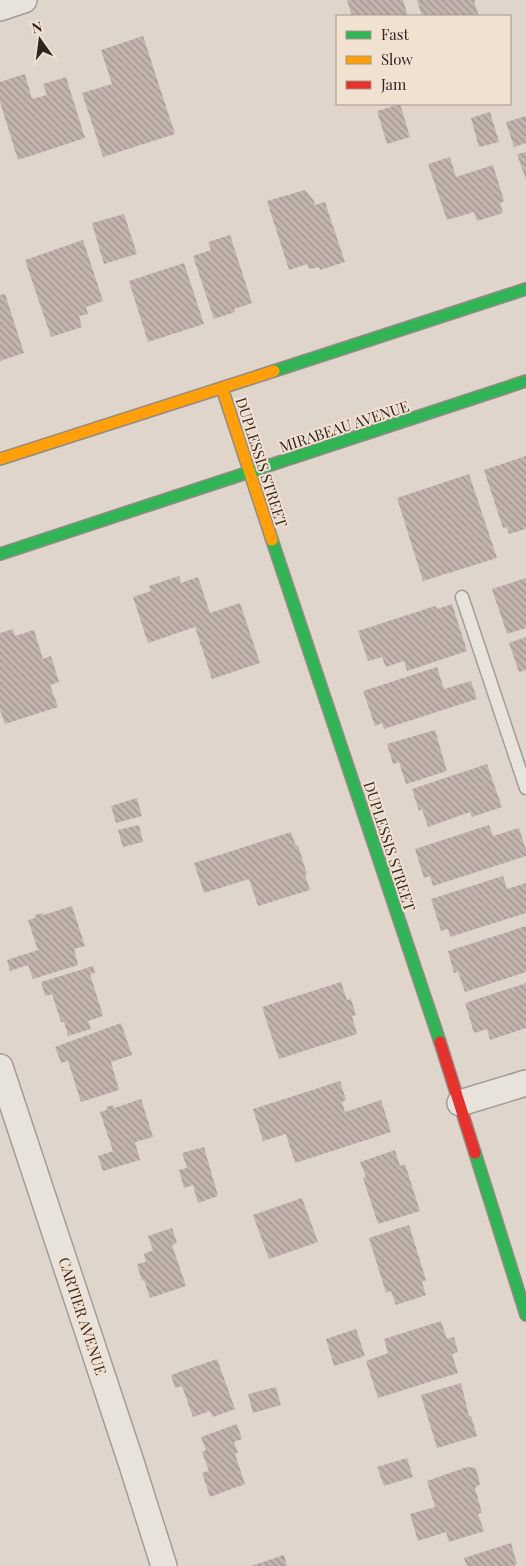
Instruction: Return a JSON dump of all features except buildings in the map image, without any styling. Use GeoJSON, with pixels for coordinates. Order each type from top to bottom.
{"type":"FeatureCollection","features":[{"type":"Feature","properties":{"kind":"street"},"geometry":{"type":"LineString","coordinates":[[0,8],[24,0]]}},
{"type":"Feature","properties":{"kind":"street"},"geometry":{"type":"LineString","coordinates":[[0,459],[526,289]]}},
{"type":"Feature","properties":{"kind":"street","name":"MIRABEAU AVENUE"},"geometry":{"type":"LineString","coordinates":[[0,554],[526,381]]}},
{"type":"Feature","properties":{"kind":"street","name":"DUPLESSIS STREET"},"geometry":{"type":"LineString","coordinates":[[222,388],[460,1103],[520,1274],[526,1315]]}},
{"type":"Feature","properties":{"kind":"street","name":"CARTIER AVENUE"},"geometry":{"type":"LineString","coordinates":[[0,1067],[164,1566]]}},
{"type":"Feature","properties":{"kind":"street"},"geometry":{"type":"LineString","coordinates":[[460,1103],[526,1083]]}},
{"type":"Feature","properties":{"kind":"lane"},"geometry":{"type":"LineString","coordinates":[[462,597],[526,788]]}},
{"type":"Feature","properties":{"kind":"traffic: fast"},"geometry":{"type":"LineString","coordinates":[[274,371],[526,289]]}},
{"type":"Feature","properties":{"kind":"traffic: fast"},"geometry":{"type":"LineString","coordinates":[[0,554],[526,381]]}},
{"type":"Feature","properties":{"kind":"traffic: fast"},"geometry":{"type":"LineString","coordinates":[[272,540],[440,1042]]}},
{"type":"Feature","properties":{"kind":"traffic: fast"},"geometry":{"type":"LineString","coordinates":[[475,1153],[526,1315]]}},
{"type":"Feature","properties":{"kind":"traffic: slow"},"geometry":{"type":"LineString","coordinates":[[0,459],[274,371]]}},
{"type":"Feature","properties":{"kind":"traffic: slow"},"geometry":{"type":"LineString","coordinates":[[222,388],[272,540]]}},
{"type":"Feature","properties":{"kind":"traffic: jam"},"geometry":{"type":"LineString","coordinates":[[440,1042],[475,1153]]}}]}
